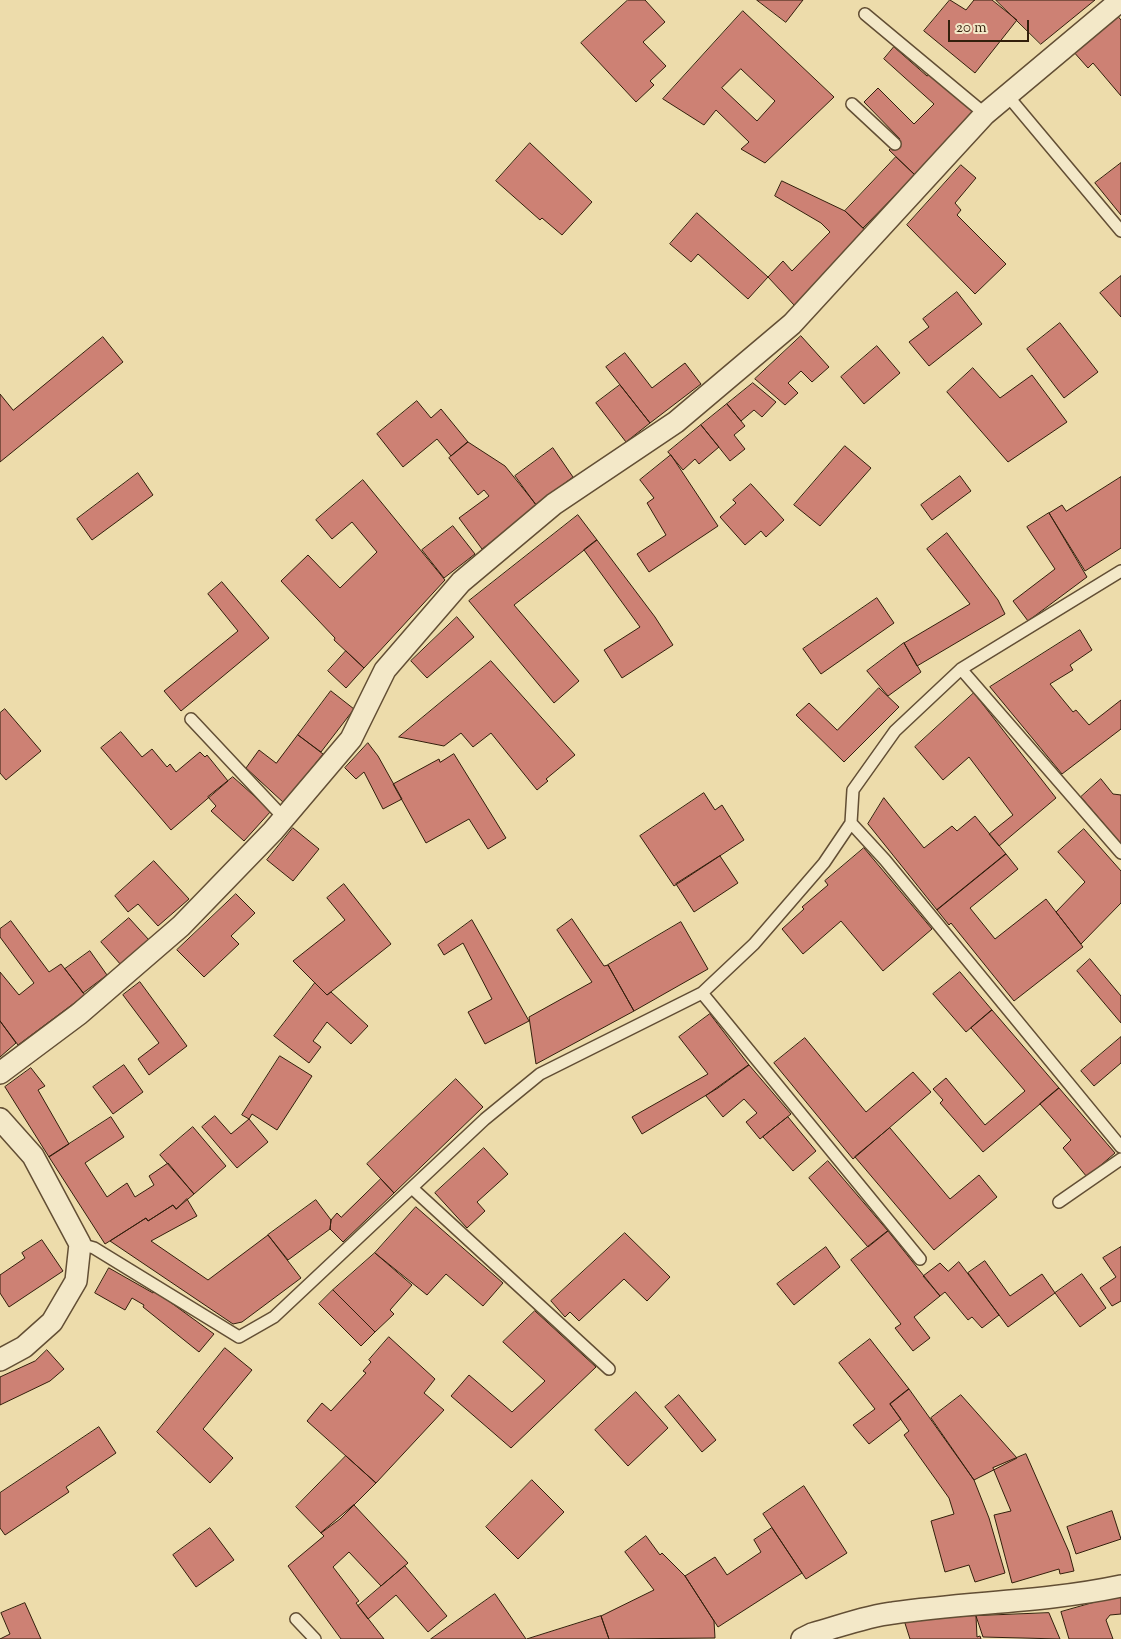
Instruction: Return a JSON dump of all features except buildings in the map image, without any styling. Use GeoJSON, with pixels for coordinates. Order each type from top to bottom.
{"type":"FeatureCollection","features":[{"type":"Feature","properties":{"kind":"street"},"geometry":{"type":"LineString","coordinates":[[0,1073],[79,1014],[181,926],[284,818],[351,739],[385,670],[460,582],[554,504],[676,422],[792,324],[924,172],[985,114],[1121,0]]}},
{"type":"Feature","properties":{"kind":"street"},"geometry":{"type":"LineString","coordinates":[[0,1119],[33,1156],[80,1244],[76,1281],[52,1322],[24,1347],[0,1360]]}},
{"type":"Feature","properties":{"kind":"street"},"geometry":{"type":"LineString","coordinates":[[802,1639],[892,1613],[1008,1603],[1084,1594],[1121,1586]]}},
{"type":"Feature","properties":{"kind":"lane"},"geometry":{"type":"LineString","coordinates":[[866,14],[985,114]]}},
{"type":"Feature","properties":{"kind":"lane"},"geometry":{"type":"LineString","coordinates":[[1007,95],[1121,232]]}},
{"type":"Feature","properties":{"kind":"lane"},"geometry":{"type":"LineString","coordinates":[[852,104],[895,144]]}},
{"type":"Feature","properties":{"kind":"lane"},"geometry":{"type":"LineString","coordinates":[[80,1244],[94,1248],[239,1337],[274,1317],[486,1119],[540,1074],[702,993],[761,936],[824,863],[851,823],[853,790],[890,738],[928,699],[962,669],[1121,571]]}},
{"type":"Feature","properties":{"kind":"lane"},"geometry":{"type":"LineString","coordinates":[[962,669],[1121,853]]}},
{"type":"Feature","properties":{"kind":"lane"},"geometry":{"type":"LineString","coordinates":[[191,718],[284,818]]}},
{"type":"Feature","properties":{"kind":"lane"},"geometry":{"type":"LineString","coordinates":[[851,823],[885,860],[1121,1147]]}},
{"type":"Feature","properties":{"kind":"lane"},"geometry":{"type":"LineString","coordinates":[[702,993],[920,1259]]}},
{"type":"Feature","properties":{"kind":"lane"},"geometry":{"type":"LineString","coordinates":[[1059,1202],[1121,1159]]}},
{"type":"Feature","properties":{"kind":"lane"},"geometry":{"type":"LineString","coordinates":[[412,1188],[610,1369]]}},
{"type":"Feature","properties":{"kind":"lane"},"geometry":{"type":"LineString","coordinates":[[296,1619],[315,1639]]}}]}
